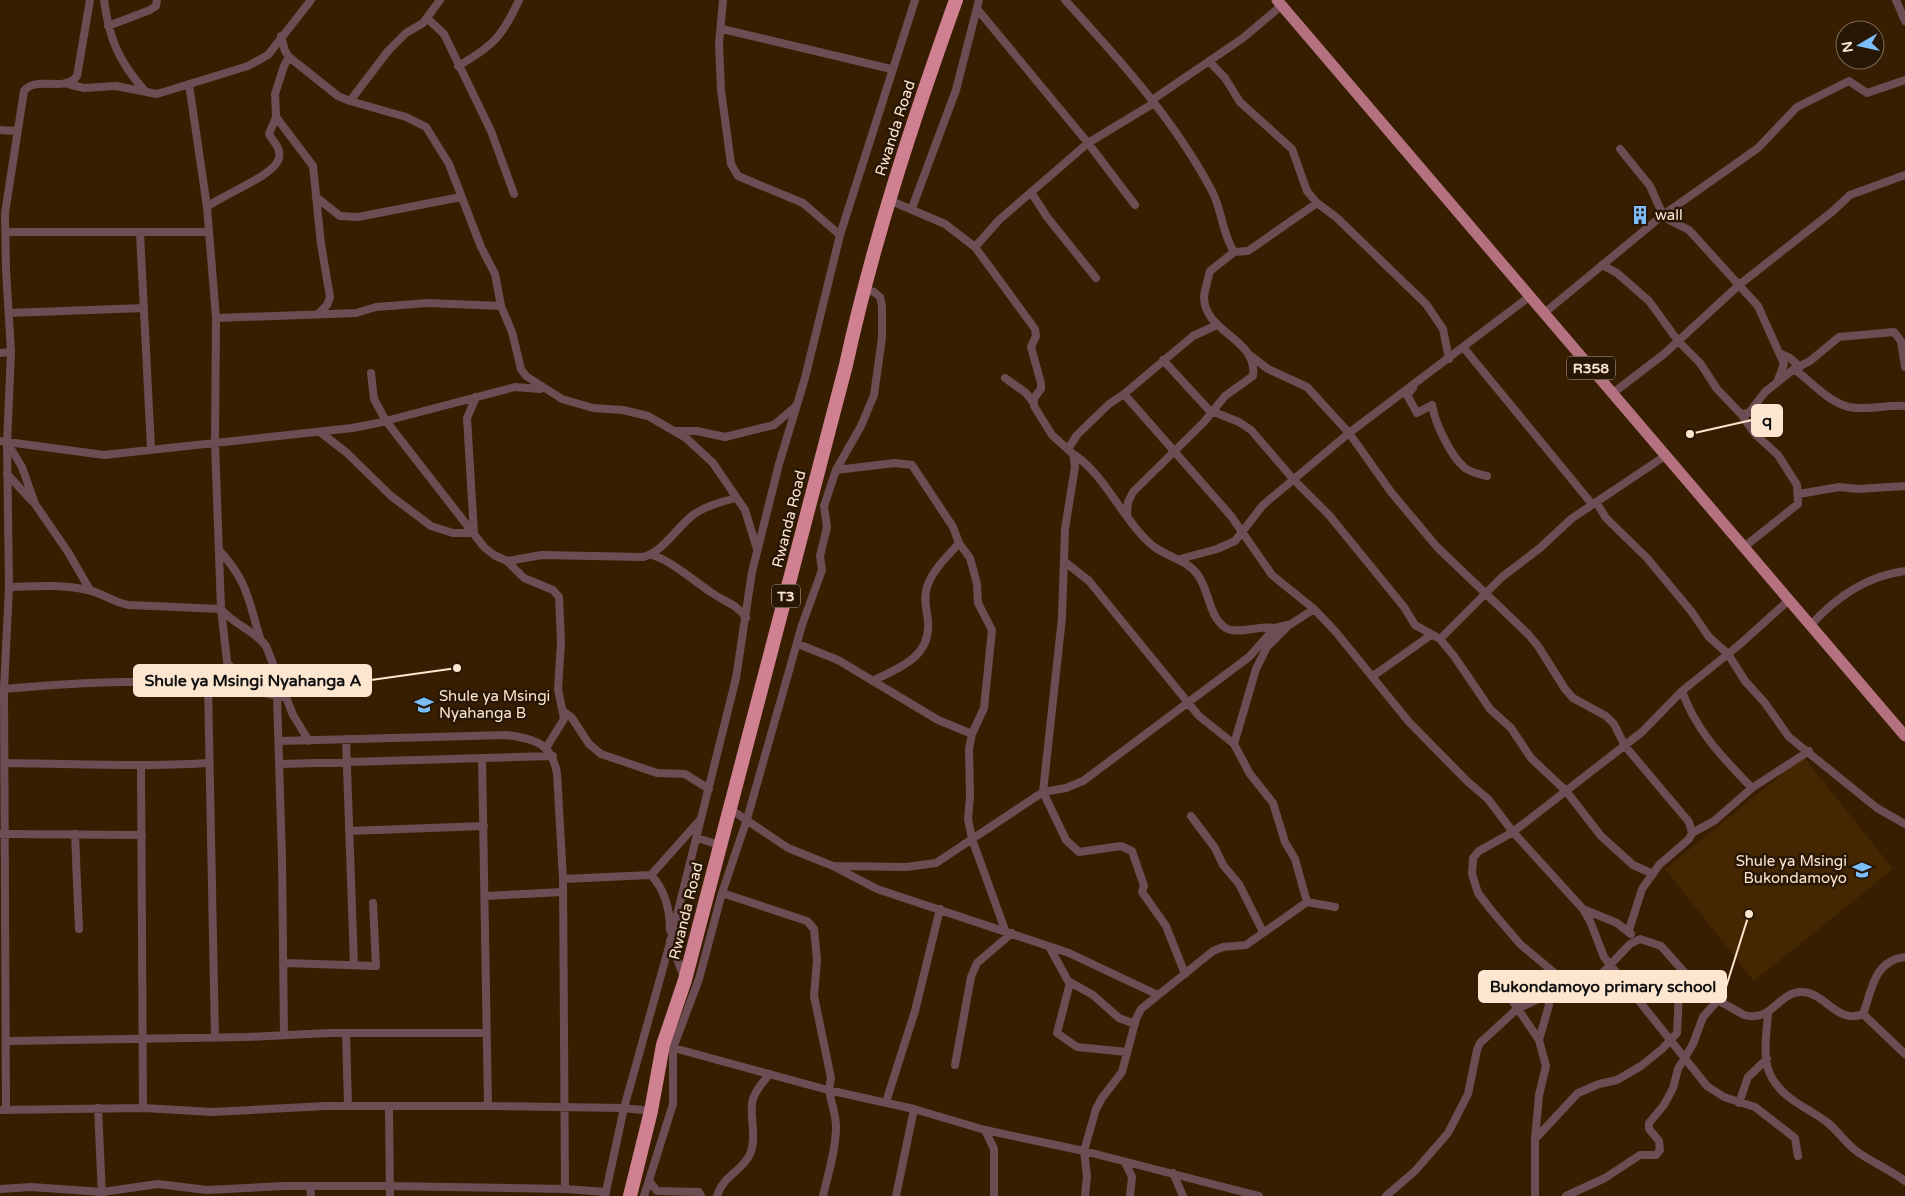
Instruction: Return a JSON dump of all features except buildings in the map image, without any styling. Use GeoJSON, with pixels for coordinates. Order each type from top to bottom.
{"type":"FeatureCollection","features":[{"type":"Feature","properties":{"kind":"highway","name":"Rwanda Road"},"geometry":{"type":"LineString","coordinates":[[630,1196],[846,365],[862,289],[889,200],[956,0]]}},
{"type":"Feature","properties":{"kind":"main road","name":"R358"},"geometry":{"type":"LineString","coordinates":[[1280,2],[1528,297],[1613,393],[1788,601],[1905,736]]}},
{"type":"Feature","properties":{"kind":"street"},"geometry":{"type":"LineString","coordinates":[[68,84],[74,81],[79,70],[90,0]]}},
{"type":"Feature","properties":{"kind":"street"},"geometry":{"type":"LineString","coordinates":[[104,0],[108,26],[126,69],[144,91]]}},
{"type":"Feature","properties":{"kind":"street"},"geometry":{"type":"LineString","coordinates":[[108,26],[150,10],[156,6],[157,0]]}},
{"type":"Feature","properties":{"kind":"street"},"geometry":{"type":"LineString","coordinates":[[311,0],[268,55],[258,62],[157,94],[116,86],[84,88],[68,84],[28,86],[22,98],[3,213],[6,232],[12,352],[3,442],[8,474],[4,563],[9,587],[4,689],[5,763],[3,834],[8,1041],[3,1110],[143,1108],[213,1112],[348,1106],[564,1106],[652,1111]]}},
{"type":"Feature","properties":{"kind":"street"},"geometry":{"type":"LineString","coordinates":[[350,102],[388,51],[406,33],[424,23],[440,0]]}},
{"type":"Feature","properties":{"kind":"street"},"geometry":{"type":"LineString","coordinates":[[458,66],[486,49],[499,38],[519,0]]}},
{"type":"Feature","properties":{"kind":"street"},"geometry":{"type":"LineString","coordinates":[[723,0],[722,30],[719,44],[721,90],[731,164],[738,176],[803,203],[840,235]]}},
{"type":"Feature","properties":{"kind":"street"},"geometry":{"type":"LineString","coordinates":[[0,1189],[31,1187],[102,1194],[158,1184],[237,1192],[310,1186],[390,1186],[504,1192],[565,1189],[606,1194],[624,1108],[710,789],[736,678],[752,572],[757,551],[840,235],[891,69],[915,0]]}},
{"type":"Feature","properties":{"kind":"street"},"geometry":{"type":"LineString","coordinates":[[912,208],[956,90],[978,10],[979,0]]}},
{"type":"Feature","properties":{"kind":"street"},"geometry":{"type":"LineString","coordinates":[[1065,0],[1153,101],[1181,141],[1213,193],[1234,252]]}},
{"type":"Feature","properties":{"kind":"street"},"geometry":{"type":"LineString","coordinates":[[1896,0],[1905,21]]}},
{"type":"Feature","properties":{"kind":"street"},"geometry":{"type":"LineString","coordinates":[[975,247],[990,229],[1088,143],[1244,38],[1280,2]]}},
{"type":"Feature","properties":{"kind":"street"},"geometry":{"type":"LineString","coordinates":[[978,10],[1088,143],[1135,205]]}},
{"type":"Feature","properties":{"kind":"street"},"geometry":{"type":"LineString","coordinates":[[427,18],[441,30],[491,131],[514,194]]}},
{"type":"Feature","properties":{"kind":"street"},"geometry":{"type":"LineString","coordinates":[[722,30],[891,69]]}},
{"type":"Feature","properties":{"kind":"street"},"geometry":{"type":"LineString","coordinates":[[281,36],[289,57],[322,85],[350,102],[406,117],[426,127],[449,164],[461,197],[495,274],[501,306],[512,332],[521,369],[544,389],[562,399],[593,408],[623,410],[648,416],[676,431],[706,455],[736,498],[750,521],[757,551]]}},
{"type":"Feature","properties":{"kind":"street"},"geometry":{"type":"LineString","coordinates":[[207,207],[219,198],[268,174],[279,159],[279,150],[269,134],[276,117],[275,94],[289,57]]}},
{"type":"Feature","properties":{"kind":"street"},"geometry":{"type":"LineString","coordinates":[[1209,61],[1225,78],[1240,102],[1292,149],[1307,191],[1317,203],[1336,217],[1426,304],[1443,329],[1449,358]]}},
{"type":"Feature","properties":{"kind":"street"},"geometry":{"type":"LineString","coordinates":[[1544,314],[1663,215],[1758,148],[1804,102],[1849,81],[1867,93],[1905,80]]}},
{"type":"Feature","properties":{"kind":"street"},"geometry":{"type":"LineString","coordinates":[[189,84],[207,207],[216,318],[215,444],[221,609],[229,665],[230,687]]}},
{"type":"Feature","properties":{"kind":"street"},"geometry":{"type":"LineString","coordinates":[[276,117],[312,162],[330,297],[327,305],[317,315]]}},
{"type":"Feature","properties":{"kind":"street"},"geometry":{"type":"LineString","coordinates":[[0,130],[16,131]]}},
{"type":"Feature","properties":{"kind":"street"},"geometry":{"type":"LineString","coordinates":[[1620,149],[1650,186],[1663,215],[1689,230],[1740,285],[1763,315],[1784,364],[1778,380]]}},
{"type":"Feature","properties":{"kind":"street"},"geometry":{"type":"LineString","coordinates":[[1613,393],[1678,342],[1740,285],[1833,211],[1850,195],[1905,175]]}},
{"type":"Feature","properties":{"kind":"street"},"geometry":{"type":"LineString","coordinates":[[1031,192],[1047,217],[1096,278]]}},
{"type":"Feature","properties":{"kind":"street"},"geometry":{"type":"LineString","coordinates":[[316,197],[340,216],[358,217],[461,197]]}},
{"type":"Feature","properties":{"kind":"street"},"geometry":{"type":"LineString","coordinates":[[889,200],[912,208],[945,224],[975,247],[1035,329],[1036,336],[1031,347],[1041,389],[1033,402]]}},
{"type":"Feature","properties":{"kind":"street"},"geometry":{"type":"LineString","coordinates":[[1317,203],[1248,251],[1234,252],[1210,271],[1204,294],[1206,307],[1217,326],[1236,338],[1251,356],[1268,369],[1307,387],[1350,433],[1391,492],[1437,547],[1538,646],[1565,689],[1574,698],[1606,716],[1614,724],[1625,746],[1689,822],[1692,833]]}},
{"type":"Feature","properties":{"kind":"street"},"geometry":{"type":"LineString","coordinates":[[6,232],[208,232]]}},
{"type":"Feature","properties":{"kind":"street"},"geometry":{"type":"LineString","coordinates":[[140,233],[151,448]]}},
{"type":"Feature","properties":{"kind":"street"},"geometry":{"type":"LineString","coordinates":[[1602,265],[1617,272],[1649,301],[1678,342],[1700,363],[1716,389],[1745,413],[1749,424],[1778,455],[1797,485],[1799,501],[1796,507],[1744,547]]}},
{"type":"Feature","properties":{"kind":"street"},"geometry":{"type":"LineString","coordinates":[[644,1196],[673,1104],[668,1047],[699,979],[722,893],[747,819],[804,620],[822,570],[820,556],[827,527],[824,509],[836,470],[869,410],[879,367],[882,338],[882,306],[880,297],[874,292],[862,289]]}},
{"type":"Feature","properties":{"kind":"street"},"geometry":{"type":"LineString","coordinates":[[1180,559],[1228,545],[1244,532],[1263,505],[1350,433],[1528,297]]}},
{"type":"Feature","properties":{"kind":"street"},"geometry":{"type":"LineString","coordinates":[[216,318],[356,313],[376,307],[428,303],[501,306]]}},
{"type":"Feature","properties":{"kind":"street"},"geometry":{"type":"LineString","coordinates":[[9,313],[144,308]]}},
{"type":"Feature","properties":{"kind":"street"},"geometry":{"type":"LineString","coordinates":[[1185,974],[1166,926],[1142,892],[1144,886],[1132,851],[1121,846],[1079,852],[1066,840],[1043,792],[1062,618],[1065,529],[1075,467],[1070,452],[1081,431],[1109,404],[1124,394],[1193,336],[1217,326]]}},
{"type":"Feature","properties":{"kind":"street"},"geometry":{"type":"LineString","coordinates":[[1745,413],[1778,380],[1842,336],[1892,332],[1899,336],[1901,341],[1905,367]]}},
{"type":"Feature","properties":{"kind":"street"},"geometry":{"type":"LineString","coordinates":[[1463,347],[1606,518],[1647,558],[1691,611],[1709,637],[1728,654],[1745,681],[1765,703],[1789,737],[1809,751],[1877,808],[1905,824]]}},
{"type":"Feature","properties":{"kind":"street"},"geometry":{"type":"LineString","coordinates":[[0,353],[12,352]]}},
{"type":"Feature","properties":{"kind":"street"},"geometry":{"type":"LineString","coordinates":[[1781,354],[1822,393],[1848,407],[1905,406]]}},
{"type":"Feature","properties":{"kind":"street"},"geometry":{"type":"LineString","coordinates":[[1127,516],[1128,502],[1133,492],[1213,412],[1225,396],[1253,376],[1251,356]]}},
{"type":"Feature","properties":{"kind":"street"},"geometry":{"type":"LineString","coordinates":[[1163,360],[1213,412],[1239,422],[1251,430],[1294,480],[1330,515],[1404,607],[1415,626],[1440,639],[1454,656],[1490,709],[1511,728],[1536,763],[1566,791],[1612,848],[1633,865],[1653,874]]}},
{"type":"Feature","properties":{"kind":"street"},"geometry":{"type":"LineString","coordinates":[[371,374],[374,399],[386,421],[484,547],[494,555],[507,561],[524,578],[553,590],[558,597],[561,642],[558,689],[563,711],[562,723],[546,748]]}},
{"type":"Feature","properties":{"kind":"street"},"geometry":{"type":"LineString","coordinates":[[1005,378],[1026,393],[1049,431],[1089,468],[1152,545],[1180,559],[1200,578],[1218,620],[1224,627],[1234,630],[1266,626],[1275,628],[1290,624]]}},
{"type":"Feature","properties":{"kind":"street"},"geometry":{"type":"LineString","coordinates":[[1418,381],[1407,395],[1417,414],[1432,405],[1436,422],[1461,464],[1470,472],[1488,476]]}},
{"type":"Feature","properties":{"kind":"street"},"geometry":{"type":"LineString","coordinates":[[3,442],[96,454],[215,444],[320,432],[386,421],[515,387],[544,389]]}},
{"type":"Feature","properties":{"kind":"street"},"geometry":{"type":"LineString","coordinates":[[1124,394],[1244,532],[1272,574],[1314,609],[1373,676],[1409,722],[1488,800],[1513,832],[1582,909],[1590,921],[1600,950],[1707,1086],[1739,1103],[1754,1107],[1795,1138],[1798,1156]]}},
{"type":"Feature","properties":{"kind":"street"},"geometry":{"type":"LineString","coordinates":[[474,533],[467,418],[476,397]]}},
{"type":"Feature","properties":{"kind":"street"},"geometry":{"type":"LineString","coordinates":[[676,431],[697,431],[725,438],[774,425],[797,404]]}},
{"type":"Feature","properties":{"kind":"street"},"geometry":{"type":"LineString","coordinates":[[320,432],[347,453],[391,496],[431,526],[453,533],[474,533]]}},
{"type":"Feature","properties":{"kind":"street"},"geometry":{"type":"LineString","coordinates":[[3,442],[22,467],[35,504]]}},
{"type":"Feature","properties":{"kind":"street"},"geometry":{"type":"LineString","coordinates":[[1440,639],[1508,572],[1540,548],[1571,519],[1665,456]]}},
{"type":"Feature","properties":{"kind":"street"},"geometry":{"type":"LineString","coordinates":[[836,470],[895,462],[912,465],[954,527],[960,543],[972,561],[977,584],[978,604],[990,624],[993,635],[988,656],[984,708],[972,734],[968,758],[970,796],[968,819],[972,839],[1009,932]]}},
{"type":"Feature","properties":{"kind":"street"},"geometry":{"type":"LineString","coordinates":[[8,474],[35,504],[68,552],[90,590]]}},
{"type":"Feature","properties":{"kind":"street"},"geometry":{"type":"LineString","coordinates":[[1799,494],[1839,487],[1858,489],[1905,486]]}},
{"type":"Feature","properties":{"kind":"street"},"geometry":{"type":"LineString","coordinates":[[652,555],[694,514],[706,507],[736,498]]}},
{"type":"Feature","properties":{"kind":"street"},"geometry":{"type":"LineString","coordinates":[[874,680],[904,666],[918,655],[927,632],[925,594],[927,585],[936,571],[960,543]]}},
{"type":"Feature","properties":{"kind":"street"},"geometry":{"type":"LineString","coordinates":[[219,550],[234,567],[246,586],[260,638],[269,653],[286,698],[309,741]]}},
{"type":"Feature","properties":{"kind":"street"},"geometry":{"type":"LineString","coordinates":[[507,561],[536,555],[643,557],[652,555],[664,559],[714,595],[736,605],[746,618]]}},
{"type":"Feature","properties":{"kind":"street"},"geometry":{"type":"LineString","coordinates":[[1064,562],[1089,580],[1204,721],[1234,744],[1245,766],[1273,803],[1307,902]]}},
{"type":"Feature","properties":{"kind":"street"},"geometry":{"type":"LineString","coordinates":[[1810,626],[1828,607],[1851,590],[1881,577],[1905,571]]}},
{"type":"Feature","properties":{"kind":"street"},"geometry":{"type":"LineString","coordinates":[[9,587],[45,586],[90,590],[116,603],[129,605],[221,609],[232,622],[260,638]]}},
{"type":"Feature","properties":{"kind":"street"},"geometry":{"type":"LineString","coordinates":[[1569,985],[1520,944],[1478,893],[1472,874],[1473,858],[1479,851],[1513,832],[1625,746],[1642,732],[1682,691],[1728,654],[1788,601]]}},
{"type":"Feature","properties":{"kind":"street"},"geometry":{"type":"LineString","coordinates":[[1234,744],[1256,669],[1268,647],[1290,624],[1314,609]]}},
{"type":"Feature","properties":{"kind":"street"},"geometry":{"type":"LineString","coordinates":[[833,866],[927,866],[936,863],[1043,792],[1066,788],[1083,781],[1249,657],[1275,628]]}},
{"type":"Feature","properties":{"kind":"street"},"geometry":{"type":"LineString","coordinates":[[1373,676],[1431,635]]}},
{"type":"Feature","properties":{"kind":"street"},"geometry":{"type":"LineString","coordinates":[[798,644],[838,660],[938,720],[972,734]]}},
{"type":"Feature","properties":{"kind":"street"},"geometry":{"type":"LineString","coordinates":[[229,665],[251,690]]}},
{"type":"Feature","properties":{"kind":"street"},"geometry":{"type":"LineString","coordinates":[[4,689],[86,682],[208,685],[251,690],[286,698]]}},
{"type":"Feature","properties":{"kind":"street"},"geometry":{"type":"LineString","coordinates":[[208,685],[208,763],[215,1038]]}},
{"type":"Feature","properties":{"kind":"street"},"geometry":{"type":"LineString","coordinates":[[1682,691],[1703,734],[1715,750],[1752,788]]}},
{"type":"Feature","properties":{"kind":"street"},"geometry":{"type":"LineString","coordinates":[[277,696],[280,764],[284,1035]]}},
{"type":"Feature","properties":{"kind":"street"},"geometry":{"type":"LineString","coordinates":[[563,711],[572,718],[589,744],[601,754],[657,773],[685,774],[710,789]]}},
{"type":"Feature","properties":{"kind":"street"},"geometry":{"type":"LineString","coordinates":[[279,741],[507,735],[537,741],[553,756],[556,773],[563,878],[565,1189]]}},
{"type":"Feature","properties":{"kind":"street"},"geometry":{"type":"LineString","coordinates":[[346,739],[354,965]]}},
{"type":"Feature","properties":{"kind":"street"},"geometry":{"type":"LineString","coordinates":[[1629,930],[1638,897],[1659,864],[1685,843],[1692,833],[1714,821],[1752,788],[1809,751]]}},
{"type":"Feature","properties":{"kind":"street"},"geometry":{"type":"LineString","coordinates":[[280,764],[553,756]]}},
{"type":"Feature","properties":{"kind":"street"},"geometry":{"type":"LineString","coordinates":[[482,759],[485,896],[485,1034],[488,1106]]}},
{"type":"Feature","properties":{"kind":"street"},"geometry":{"type":"LineString","coordinates":[[5,763],[141,766],[208,763]]}},
{"type":"Feature","properties":{"kind":"street"},"geometry":{"type":"LineString","coordinates":[[141,766],[143,1108]]}},
{"type":"Feature","properties":{"kind":"street"},"geometry":{"type":"LineString","coordinates":[[730,809],[788,848],[833,866],[877,889],[1009,932],[1081,958],[1158,995]]}},
{"type":"Feature","properties":{"kind":"street"},"geometry":{"type":"LineString","coordinates":[[1191,816],[1215,848],[1223,865],[1239,884],[1263,932]]}},
{"type":"Feature","properties":{"kind":"street"},"geometry":{"type":"LineString","coordinates":[[563,878],[651,874],[703,817]]}},
{"type":"Feature","properties":{"kind":"street"},"geometry":{"type":"LineString","coordinates":[[349,831],[484,826]]}},
{"type":"Feature","properties":{"kind":"street"},"geometry":{"type":"LineString","coordinates":[[3,834],[142,835]]}},
{"type":"Feature","properties":{"kind":"street"},"geometry":{"type":"LineString","coordinates":[[76,834],[79,929]]}},
{"type":"Feature","properties":{"kind":"street"},"geometry":{"type":"LineString","coordinates":[[697,838],[720,845]]}},
{"type":"Feature","properties":{"kind":"street"},"geometry":{"type":"LineString","coordinates":[[651,874],[667,902],[670,914],[670,943],[686,980]]}},
{"type":"Feature","properties":{"kind":"street"},"geometry":{"type":"LineString","coordinates":[[485,896],[563,892]]}},
{"type":"Feature","properties":{"kind":"street"},"geometry":{"type":"LineString","coordinates":[[722,893],[807,921],[813,926],[817,960],[814,996],[831,1078],[828,1090],[835,1112],[836,1130],[823,1196]]}},
{"type":"Feature","properties":{"kind":"street"},"geometry":{"type":"LineString","coordinates":[[1085,1196],[1087,1176],[1084,1151],[1096,1109],[1119,1076],[1141,1010],[1213,951],[1223,947],[1246,946],[1307,902],[1335,908]]}},
{"type":"Feature","properties":{"kind":"street"},"geometry":{"type":"LineString","coordinates":[[284,964],[376,966],[373,903]]}},
{"type":"Feature","properties":{"kind":"street"},"geometry":{"type":"LineString","coordinates":[[886,1102],[915,1011],[940,909]]}},
{"type":"Feature","properties":{"kind":"street"},"geometry":{"type":"LineString","coordinates":[[1582,909],[1629,930],[1635,940],[1661,946],[1700,990],[1719,999],[1744,1015],[1757,1016],[1768,1013],[1792,994],[1800,992],[1817,996],[1842,1014],[1854,1016],[1863,1014]]}},
{"type":"Feature","properties":{"kind":"street"},"geometry":{"type":"LineString","coordinates":[[955,1064],[971,978],[977,963],[1009,932]]}},
{"type":"Feature","properties":{"kind":"street"},"geometry":{"type":"LineString","coordinates":[[1386,1196],[1405,1180],[1443,1141],[1468,1094],[1476,1050],[1480,1043],[1517,1009],[1569,985],[1591,985],[1635,940]]}},
{"type":"Feature","properties":{"kind":"street"},"geometry":{"type":"LineString","coordinates":[[1050,948],[1070,983],[1093,995],[1119,1018],[1135,1024]]}},
{"type":"Feature","properties":{"kind":"street"},"geometry":{"type":"LineString","coordinates":[[1863,1014],[1874,979],[1879,971],[1902,957],[1905,949]]}},
{"type":"Feature","properties":{"kind":"street"},"geometry":{"type":"LineString","coordinates":[[1496,975],[1539,1040],[1546,1066],[1539,1095],[1535,1139],[1535,1196]]}},
{"type":"Feature","properties":{"kind":"street"},"geometry":{"type":"LineString","coordinates":[[1535,1139],[1578,1093],[1599,1084],[1617,1080],[1656,1055],[1677,1033],[1679,994],[1692,982]]}},
{"type":"Feature","properties":{"kind":"street"},"geometry":{"type":"LineString","coordinates":[[1070,983],[1057,1033],[1071,1045],[1082,1049],[1127,1052]]}},
{"type":"Feature","properties":{"kind":"street"},"geometry":{"type":"LineString","coordinates":[[1539,1040],[1549,1004],[1547,995]]}},
{"type":"Feature","properties":{"kind":"street"},"geometry":{"type":"LineString","coordinates":[[1566,1196],[1605,1178],[1640,1155],[1656,1155],[1660,1150],[1659,1141],[1649,1129],[1649,1124],[1664,1105],[1673,1088],[1684,1058],[1693,1044],[1703,1017],[1719,999]]}},
{"type":"Feature","properties":{"kind":"street"},"geometry":{"type":"LineString","coordinates":[[1768,1013],[1767,1059],[1769,1072],[1775,1083],[1788,1096],[1829,1124],[1859,1153],[1905,1181]]}},
{"type":"Feature","properties":{"kind":"street"},"geometry":{"type":"LineString","coordinates":[[1863,1014],[1905,1054]]}},
{"type":"Feature","properties":{"kind":"street"},"geometry":{"type":"LineString","coordinates":[[8,1041],[215,1038],[346,1033],[485,1034]]}},
{"type":"Feature","properties":{"kind":"street"},"geometry":{"type":"LineString","coordinates":[[346,1033],[348,1106]]}},
{"type":"Feature","properties":{"kind":"street"},"geometry":{"type":"LineString","coordinates":[[668,1047],[828,1090],[914,1109],[985,1130],[1084,1151],[1259,1196]]}},
{"type":"Feature","properties":{"kind":"street"},"geometry":{"type":"LineString","coordinates":[[1739,1103],[1748,1077],[1767,1059]]}},
{"type":"Feature","properties":{"kind":"street"},"geometry":{"type":"LineString","coordinates":[[718,1196],[721,1185],[749,1156],[753,1146],[753,1101],[756,1092],[770,1074]]}},
{"type":"Feature","properties":{"kind":"street"},"geometry":{"type":"LineString","coordinates":[[389,1107],[390,1196]]}},
{"type":"Feature","properties":{"kind":"street"},"geometry":{"type":"LineString","coordinates":[[98,1108],[102,1194]]}},
{"type":"Feature","properties":{"kind":"street"},"geometry":{"type":"LineString","coordinates":[[896,1196],[914,1109]]}},
{"type":"Feature","properties":{"kind":"street"},"geometry":{"type":"LineString","coordinates":[[985,1130],[994,1149],[994,1196]]}},
{"type":"Feature","properties":{"kind":"street"},"geometry":{"type":"LineString","coordinates":[[1125,1162],[1132,1176],[1130,1196]]}},
{"type":"Feature","properties":{"kind":"street"},"geometry":{"type":"LineString","coordinates":[[1172,1173],[1183,1196]]}},
{"type":"Feature","properties":{"kind":"street"},"geometry":{"type":"LineString","coordinates":[[649,1181],[657,1191],[699,1192],[702,1196]]}},
{"type":"Feature","properties":{"kind":"street"},"geometry":{"type":"LineString","coordinates":[[310,1186],[311,1196]]}},
{"type":"Feature","properties":{"kind":"shaded area"},"geometry":{"type":"Polygon","coordinates":[[[1804,757],[1893,869],[1754,981],[1665,869],[1804,757]]]}},
{"type":"Feature","properties":{"kind":"place","name":"wall"},"geometry":{"type":"Point","coordinates":[1640,215]}},
{"type":"Feature","properties":{"kind":"place","name":"q"},"geometry":{"type":"Point","coordinates":[1690,434]}},
{"type":"Feature","properties":{"kind":"place","name":"Shule ya Msingi Nyahanga A"},"geometry":{"type":"Point","coordinates":[457,668]}},
{"type":"Feature","properties":{"kind":"place","name":"Shule ya Msingi Nyahanga B"},"geometry":{"type":"Point","coordinates":[424,705]}},
{"type":"Feature","properties":{"kind":"place","name":"Shule ya Msingi Bukondamoyo"},"geometry":{"type":"Point","coordinates":[1862,870]}},
{"type":"Feature","properties":{"kind":"place","name":"Bukondamoyo primary school"},"geometry":{"type":"Point","coordinates":[1749,914]}}]}
